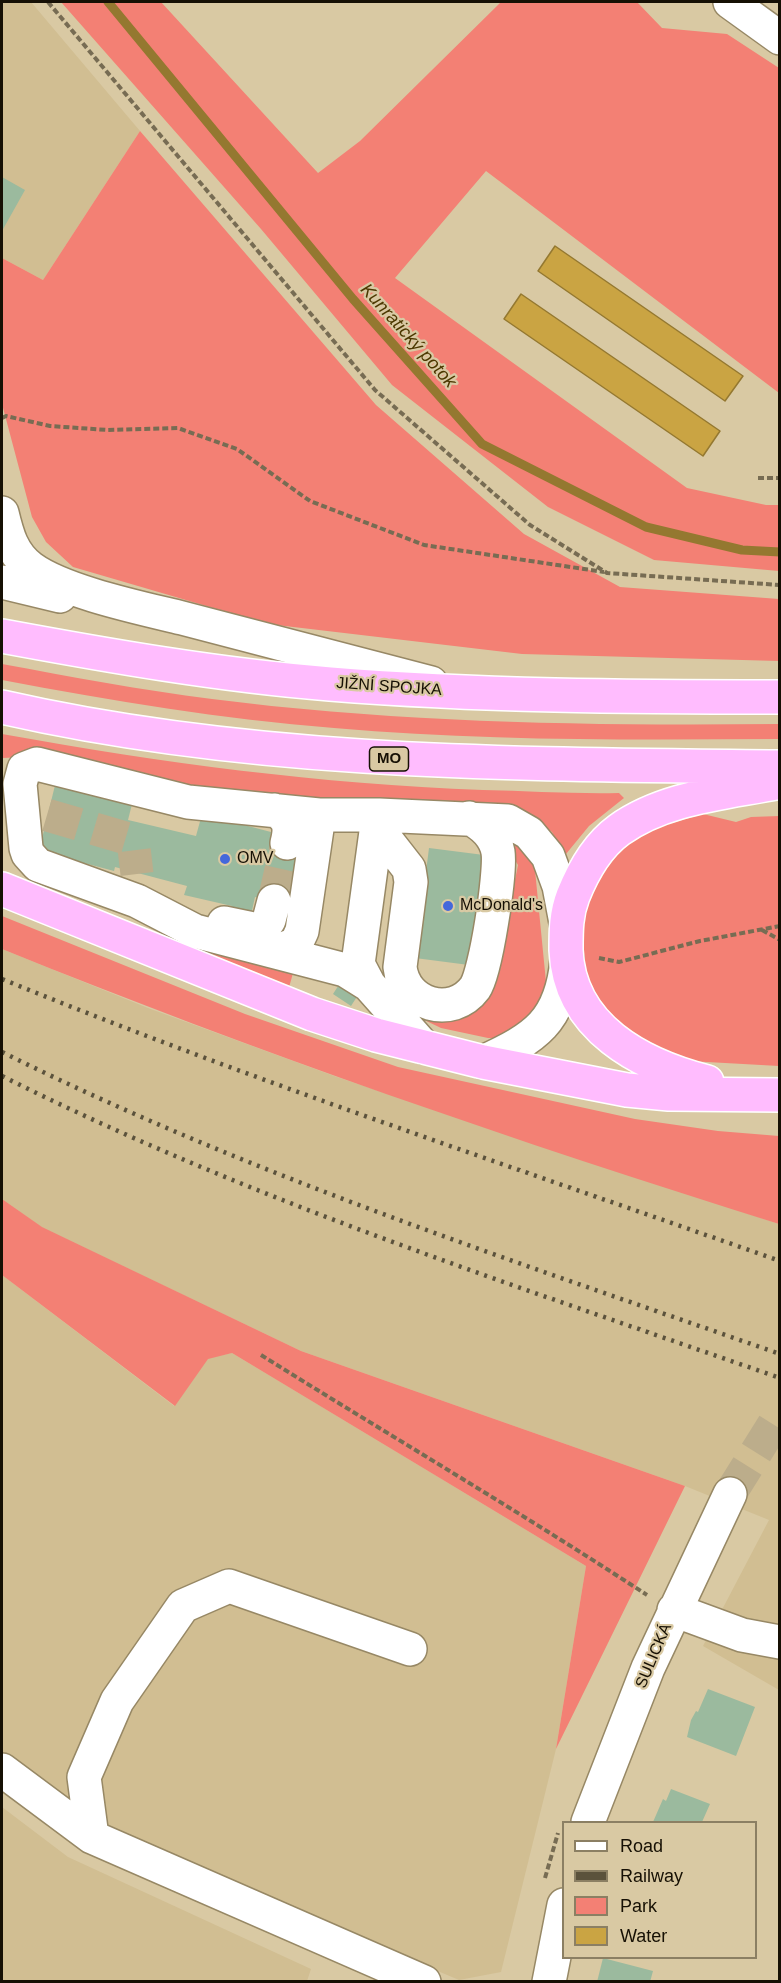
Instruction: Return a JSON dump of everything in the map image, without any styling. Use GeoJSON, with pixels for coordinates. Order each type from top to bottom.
{"type":"FeatureCollection","features":[{"type":"Feature","properties":{"kind":"highway","name":"JIŽNÍ SPOJKA"},"geometry":{"type":"LineString","coordinates":[[2,636],[216,672],[329,684],[467,692],[780,697]]}},
{"type":"Feature","properties":{"kind":"highway","name":"MO"},"geometry":{"type":"LineString","coordinates":[[2,707],[109,727],[314,753],[490,763],[780,767]]}},
{"type":"Feature","properties":{"kind":"highway"},"geometry":{"type":"LineString","coordinates":[[767,1095],[673,1073],[627,1051],[590,1017],[575,990],[579,956],[566,923],[576,890],[592,857],[617,831],[662,807],[780,782]]}},
{"type":"Feature","properties":{"kind":"highway"},"geometry":{"type":"LineString","coordinates":[[2,889],[312,1014],[424,1047],[483,1062],[627,1090],[767,1095]]}},
{"type":"Feature","properties":{"kind":"street"},"geometry":{"type":"LineString","coordinates":[[730,2],[780,38]]}},
{"type":"Feature","properties":{"kind":"street"},"geometry":{"type":"LineString","coordinates":[[2,513],[9,541],[16,552],[30,567],[44,576]]}},
{"type":"Feature","properties":{"kind":"street"},"geometry":{"type":"LineString","coordinates":[[2,558],[44,576],[116,601],[467,692]]}},
{"type":"Feature","properties":{"kind":"street"},"geometry":{"type":"LineString","coordinates":[[2,582],[67,597],[116,601]]}},
{"type":"Feature","properties":{"kind":"street"},"geometry":{"type":"LineString","coordinates":[[38,865],[26,848],[20,778],[27,766],[37,764],[188,802],[378,821],[469,818],[508,821],[518,825],[540,844],[559,886],[566,923]]}},
{"type":"Feature","properties":{"kind":"street"},"geometry":{"type":"LineString","coordinates":[[274,810],[287,819],[289,824],[287,843]]}},
{"type":"Feature","properties":{"kind":"street"},"geometry":{"type":"LineString","coordinates":[[278,951],[296,944],[302,932],[319,815]]}},
{"type":"Feature","properties":{"kind":"street"},"geometry":{"type":"LineString","coordinates":[[378,821],[409,869],[411,882],[400,967],[401,977],[413,994],[431,1005],[441,1006],[462,1000],[468,995],[483,970],[498,852],[486,830],[469,818]]}},
{"type":"Feature","properties":{"kind":"street"},"geometry":{"type":"LineString","coordinates":[[378,821],[358,963],[369,985],[424,1047]]}},
{"type":"Feature","properties":{"kind":"street"},"geometry":{"type":"LineString","coordinates":[[2,846],[38,865],[159,912],[195,931],[345,970],[369,985]]}},
{"type":"Feature","properties":{"kind":"street"},"geometry":{"type":"LineString","coordinates":[[137,874],[141,897],[159,912],[197,916],[258,929],[269,920],[274,901]]}},
{"type":"Feature","properties":{"kind":"street"},"geometry":{"type":"LineString","coordinates":[[483,1062],[522,1044],[548,1018],[579,956]]}},
{"type":"Feature","properties":{"kind":"street","name":"SULICKÁ"},"geometry":{"type":"LineString","coordinates":[[588,1821],[674,1610],[730,1494]]}},
{"type":"Feature","properties":{"kind":"street"},"geometry":{"type":"LineString","coordinates":[[92,1837],[84,1777],[117,1701],[183,1606],[228,1586],[410,1649]]}},
{"type":"Feature","properties":{"kind":"street"},"geometry":{"type":"LineString","coordinates":[[674,1610],[742,1635],[780,1642]]}},
{"type":"Feature","properties":{"kind":"street"},"geometry":{"type":"LineString","coordinates":[[2,1770],[92,1837],[424,1982]]}},
{"type":"Feature","properties":{"kind":"street"},"geometry":{"type":"LineString","coordinates":[[549,1982],[562,1915]]}},
{"type":"Feature","properties":{"kind":"path"},"geometry":{"type":"LineString","coordinates":[[48,2],[375,390],[530,525],[607,573]]}},
{"type":"Feature","properties":{"kind":"path"},"geometry":{"type":"LineString","coordinates":[[2,418],[6,416],[50,426],[96,429],[178,428],[237,449],[310,501],[424,545],[607,573],[780,585]]}},
{"type":"Feature","properties":{"kind":"path"},"geometry":{"type":"LineString","coordinates":[[759,478],[780,478]]}},
{"type":"Feature","properties":{"kind":"path"},"geometry":{"type":"LineString","coordinates":[[579,956],[619,962],[700,941],[780,926]]}},
{"type":"Feature","properties":{"kind":"path"},"geometry":{"type":"LineString","coordinates":[[762,930],[780,940]]}},
{"type":"Feature","properties":{"kind":"path"},"geometry":{"type":"LineString","coordinates":[[261,1355],[674,1610]]}},
{"type":"Feature","properties":{"kind":"shaded area"},"geometry":{"type":"Polygon","coordinates":[[[2,2],[31,2],[140,131],[43,280],[2,258],[2,2]]]}},
{"type":"Feature","properties":{"kind":"shaded area"},"geometry":{"type":"Polygon","coordinates":[[[2,949],[148,1008],[337,1077],[779,1224],[779,1690],[703,1646],[769,1520],[685,1486],[301,1351],[41,1227],[2,1199],[2,949]]]}},
{"type":"Feature","properties":{"kind":"shaded area"},"geometry":{"type":"Polygon","coordinates":[[[2,1275],[174,1406],[208,1358],[232,1353],[586,1566],[556,1749],[501,1972],[459,1980],[99,1827],[2,1752],[2,1275]]]}},
{"type":"Feature","properties":{"kind":"shaded area"},"geometry":{"type":"Polygon","coordinates":[[[2,1807],[68,1857],[311,1969],[307,1981],[2,1981],[2,1807]]]}},
{"type":"Feature","properties":{"kind":"green space"},"geometry":{"type":"Polygon","coordinates":[[[61,2],[161,2],[318,173],[360,141],[501,2],[637,2],[662,28],[727,34],[779,68],[779,393],[486,171],[395,278],[687,488],[766,505],[779,505],[779,571],[654,560],[548,507],[392,385],[261,229],[61,2]]]}},
{"type":"Feature","properties":{"kind":"green space"},"geometry":{"type":"Polygon","coordinates":[[[140,131],[376,405],[524,534],[620,587],[779,599],[779,661],[522,654],[268,624],[73,567],[46,542],[32,517],[2,404],[2,258],[43,280],[140,131]]]}},
{"type":"Feature","properties":{"kind":"green space"},"geometry":{"type":"Polygon","coordinates":[[[2,664],[159,692],[283,707],[496,721],[779,724],[779,739],[612,739],[445,735],[250,720],[2,680],[2,664]]]}},
{"type":"Feature","properties":{"kind":"green space"},"geometry":{"type":"Polygon","coordinates":[[[2,734],[241,771],[422,787],[619,793],[624,798],[589,826],[566,854],[561,850],[552,832],[529,815],[193,793],[26,757],[2,758],[2,734]]]}},
{"type":"Feature","properties":{"kind":"green space"},"geometry":{"type":"Polygon","coordinates":[[[703,814],[736,822],[751,817],[779,816],[779,1066],[689,1061],[648,1047],[604,1011],[585,975],[579,937],[587,896],[611,858],[644,831],[703,814]]]}},
{"type":"Feature","properties":{"kind":"green space"},"geometry":{"type":"Polygon","coordinates":[[[503,841],[519,841],[534,860],[546,989],[532,1019],[496,1038],[488,1038],[441,1028],[418,1017],[419,1008],[441,1015],[513,890],[518,865],[503,841]]]}},
{"type":"Feature","properties":{"kind":"green space"},"geometry":{"type":"Polygon","coordinates":[[[2,873],[172,939],[295,966],[288,991],[2,876],[2,873]]]}},
{"type":"Feature","properties":{"kind":"green space"},"geometry":{"type":"Polygon","coordinates":[[[2,916],[245,1014],[398,1067],[635,1119],[718,1131],[779,1136],[779,1224],[583,1161],[290,1060],[2,949],[2,916]]]}},
{"type":"Feature","properties":{"kind":"green space"},"geometry":{"type":"Polygon","coordinates":[[[2,1199],[42,1227],[301,1351],[685,1486],[556,1749],[586,1566],[232,1353],[208,1359],[175,1406],[2,1275],[2,1199]]]}},
{"type":"Feature","properties":{"kind":"water"},"geometry":{"type":"Polygon","coordinates":[[[555,246],[743,376],[725,401],[538,271],[555,246]]]}},
{"type":"Feature","properties":{"kind":"water"},"geometry":{"type":"Polygon","coordinates":[[[521,294],[720,431],[703,456],[504,319],[521,294]]]}},
{"type":"Feature","properties":{"kind":"building"},"geometry":{"type":"Polygon","coordinates":[[[2,177],[25,190],[2,231],[2,177]]]}},
{"type":"Feature","properties":{"kind":"building"},"geometry":{"type":"Polygon","coordinates":[[[57,777],[134,796],[128,820],[196,836],[202,814],[271,832],[270,839],[300,846],[287,904],[255,897],[251,915],[231,910],[232,906],[184,895],[187,886],[115,867],[114,871],[39,851],[57,777]]]}},
{"type":"Feature","properties":{"kind":"building"},"geometry":{"type":"Polygon","coordinates":[[[429,848],[484,855],[481,876],[486,876],[484,888],[480,887],[469,965],[415,958],[429,848]]]}},
{"type":"Feature","properties":{"kind":"building"},"geometry":{"type":"Polygon","coordinates":[[[342,980],[360,992],[351,1006],[333,994],[342,980]]]}},
{"type":"Feature","properties":{"kind":"building"},"geometry":{"type":"Polygon","coordinates":[[[708,1689],[755,1707],[736,1756],[687,1737],[691,1720],[696,1711],[698,1712],[708,1689]]]}},
{"type":"Feature","properties":{"kind":"building"},"geometry":{"type":"Polygon","coordinates":[[[671,1789],[710,1804],[702,1821],[653,1821],[663,1799],[666,1801],[671,1789]]]}},
{"type":"Feature","properties":{"kind":"building"},"geometry":{"type":"Polygon","coordinates":[[[603,1959],[653,1971],[650,1982],[597,1982],[603,1959]]]}},
{"type":"Feature","properties":{"kind":"waterway","name":"Kunratický potok"},"geometry":{"type":"LineString","coordinates":[[108,2],[353,299],[482,444],[646,527],[742,550],[780,552]]}},
{"type":"Feature","properties":{"kind":"tunnel"},"geometry":{"type":"LineString","coordinates":[[47,815],[129,839],[134,848],[137,874]]}},
{"type":"Feature","properties":{"kind":"tunnel"},"geometry":{"type":"LineString","coordinates":[[274,901],[287,843]]}},
{"type":"Feature","properties":{"kind":"tunnel"},"geometry":{"type":"LineString","coordinates":[[730,1494],[780,1414]]}},
{"type":"Feature","properties":{"kind":"railway"},"geometry":{"type":"LineString","coordinates":[[2,979],[292,1090],[780,1261]]}},
{"type":"Feature","properties":{"kind":"railway"},"geometry":{"type":"LineString","coordinates":[[2,1052],[96,1097],[288,1178],[484,1251],[780,1354]]}},
{"type":"Feature","properties":{"kind":"railway"},"geometry":{"type":"LineString","coordinates":[[2,1076],[96,1121],[288,1202],[484,1275],[780,1378]]}},
{"type":"Feature","properties":{"kind":"place","name":"OMV"},"geometry":{"type":"Point","coordinates":[225,859]}},
{"type":"Feature","properties":{"kind":"place","name":"McDonald's"},"geometry":{"type":"Point","coordinates":[448,906]}}]}
